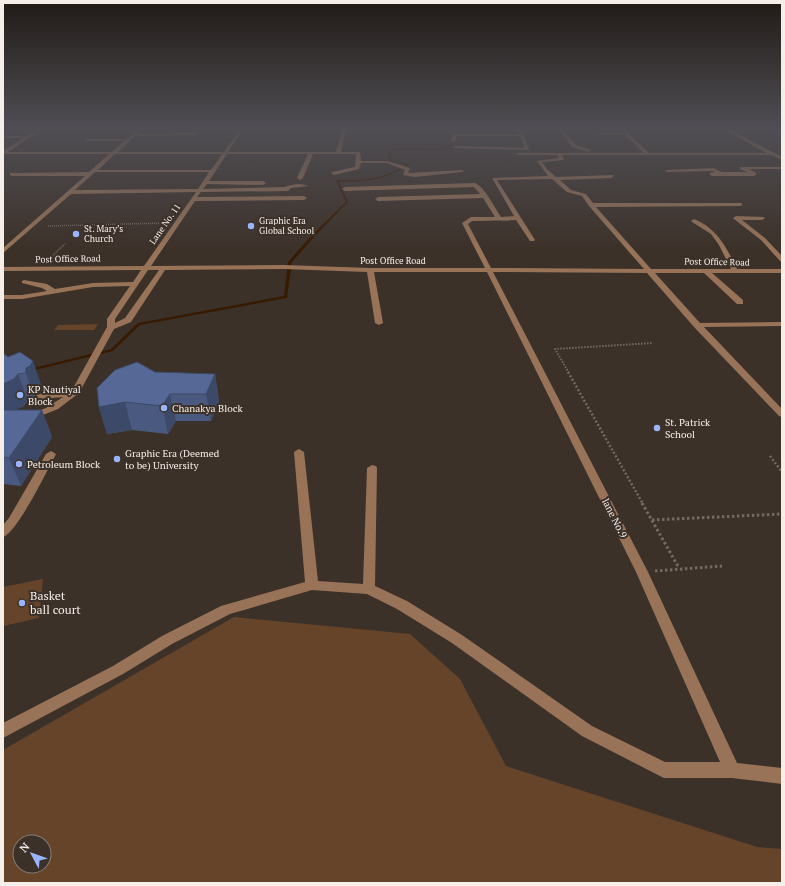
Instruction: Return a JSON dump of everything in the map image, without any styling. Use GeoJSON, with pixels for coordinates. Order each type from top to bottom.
{"type":"FeatureCollection","features":[{"type":"Feature","properties":{"kind":"street"},"geometry":{"type":"LineString","coordinates":[[3,251],[98,168]]}},
{"type":"Feature","properties":{"kind":"street","name":"Lane No. 11"},"geometry":{"type":"LineString","coordinates":[[73,394],[111,327],[111,319],[215,168]]}},
{"type":"Feature","properties":{"kind":"street"},"geometry":{"type":"LineString","coordinates":[[300,178],[304,168]]}},
{"type":"Feature","properties":{"kind":"street"},"geometry":{"type":"LineString","coordinates":[[334,172],[355,168]]}},
{"type":"Feature","properties":{"kind":"street"},"geometry":{"type":"LineString","coordinates":[[406,168],[408,169],[405,174],[415,175],[462,171]]}},
{"type":"Feature","properties":{"kind":"street"},"geometry":{"type":"LineString","coordinates":[[545,168],[569,191],[584,195],[591,205],[697,325],[782,414]]}},
{"type":"Feature","properties":{"kind":"street"},"geometry":{"type":"LineString","coordinates":[[712,174],[754,174],[743,168]]}},
{"type":"Feature","properties":{"kind":"street"},"geometry":{"type":"LineString","coordinates":[[667,171],[713,169],[722,174]]}},
{"type":"Feature","properties":{"kind":"street"},"geometry":{"type":"LineString","coordinates":[[12,174],[213,171]]}},
{"type":"Feature","properties":{"kind":"street"},"geometry":{"type":"LineString","coordinates":[[532,240],[494,179],[611,176]]}},
{"type":"Feature","properties":{"kind":"street"},"geometry":{"type":"LineString","coordinates":[[205,182],[263,183]]}},
{"type":"Feature","properties":{"kind":"street"},"geometry":{"type":"LineString","coordinates":[[345,188],[469,185],[478,187],[499,218],[518,218]]}},
{"type":"Feature","properties":{"kind":"street"},"geometry":{"type":"LineString","coordinates":[[69,192],[288,189],[288,192],[304,189]]}},
{"type":"Feature","properties":{"kind":"street"},"geometry":{"type":"LineString","coordinates":[[378,199],[485,196]]}},
{"type":"Feature","properties":{"kind":"street"},"geometry":{"type":"LineString","coordinates":[[194,199],[304,198]]}},
{"type":"Feature","properties":{"kind":"street"},"geometry":{"type":"LineString","coordinates":[[591,205],[740,204]]}},
{"type":"Feature","properties":{"kind":"street","name":"lane No.9"},"geometry":{"type":"LineString","coordinates":[[499,218],[470,219],[465,222],[642,572],[732,770]]}},
{"type":"Feature","properties":{"kind":"street"},"geometry":{"type":"LineString","coordinates":[[762,218],[736,218],[763,239],[782,260]]}},
{"type":"Feature","properties":{"kind":"street"},"geometry":{"type":"LineString","coordinates":[[694,221],[714,233],[735,271]]}},
{"type":"Feature","properties":{"kind":"street"},"geometry":{"type":"LineString","coordinates":[[111,327],[128,320],[164,267]]}},
{"type":"Feature","properties":{"kind":"street","name":"Post Office Road"},"geometry":{"type":"LineString","coordinates":[[3,269],[295,267],[370,270],[782,271]]}},
{"type":"Feature","properties":{"kind":"street"},"geometry":{"type":"LineString","coordinates":[[370,270],[379,323]]}},
{"type":"Feature","properties":{"kind":"street"},"geometry":{"type":"LineString","coordinates":[[706,271],[740,302]]}},
{"type":"Feature","properties":{"kind":"street"},"geometry":{"type":"LineString","coordinates":[[24,282],[44,286],[53,291]]}},
{"type":"Feature","properties":{"kind":"street"},"geometry":{"type":"LineString","coordinates":[[3,297],[22,297],[93,285],[134,284]]}},
{"type":"Feature","properties":{"kind":"street"},"geometry":{"type":"LineString","coordinates":[[697,325],[782,324]]}},
{"type":"Feature","properties":{"kind":"street"},"geometry":{"type":"LineString","coordinates":[[41,396],[73,394]]}},
{"type":"Feature","properties":{"kind":"street"},"geometry":{"type":"LineString","coordinates":[[20,420],[59,405],[73,394]]}},
{"type":"Feature","properties":{"kind":"street"},"geometry":{"type":"LineString","coordinates":[[299,452],[312,585]]}},
{"type":"Feature","properties":{"kind":"street"},"geometry":{"type":"LineString","coordinates":[[3,533],[13,521],[51,454]]}},
{"type":"Feature","properties":{"kind":"street"},"geometry":{"type":"LineString","coordinates":[[369,589],[372,468]]}},
{"type":"Feature","properties":{"kind":"street"},"geometry":{"type":"LineString","coordinates":[[3,731],[118,670],[167,640],[226,610],[312,585],[369,589],[402,605],[457,639],[587,731],[664,770],[732,770],[782,776]]}},
{"type":"Feature","properties":{"kind":"path"},"geometry":{"type":"LineString","coordinates":[[31,226],[177,222]]}},
{"type":"Feature","properties":{"kind":"path"},"geometry":{"type":"LineString","coordinates":[[40,268],[65,244]]}},
{"type":"Feature","properties":{"kind":"path"},"geometry":{"type":"LineString","coordinates":[[653,343],[556,349],[679,568]]}},
{"type":"Feature","properties":{"kind":"path"},"geometry":{"type":"LineString","coordinates":[[770,456],[782,472]]}},
{"type":"Feature","properties":{"kind":"path"},"geometry":{"type":"LineString","coordinates":[[652,520],[782,514]]}},
{"type":"Feature","properties":{"kind":"path"},"geometry":{"type":"LineString","coordinates":[[642,572],[679,568],[722,566]]}},
{"type":"Feature","properties":{"kind":"shaded area"},"geometry":{"type":"Polygon","coordinates":[[[98,324],[94,330],[54,330],[58,325],[98,324]]]}},
{"type":"Feature","properties":{"kind":"shaded area","name":"Basket ball court"},"geometry":{"type":"Polygon","coordinates":[[[43,579],[39,618],[3,626],[3,587],[43,579]]]}},
{"type":"Feature","properties":{"kind":"shaded area"},"geometry":{"type":"Polygon","coordinates":[[[234,617],[410,634],[460,679],[506,766],[757,847],[782,849],[782,883],[3,883],[3,750],[234,617]]]}},
{"type":"Feature","properties":{"kind":"building"},"geometry":{"type":"Polygon","coordinates":[[[20,352],[33,361],[30,366],[26,368],[26,373],[18,374],[14,379],[3,384],[3,353],[8,357],[20,352]]]}},
{"type":"Feature","properties":{"kind":"building"},"geometry":{"type":"Polygon","coordinates":[[[137,362],[155,372],[215,374],[206,394],[170,394],[162,406],[125,402],[99,407],[97,388],[115,370],[137,362]]]}},
{"type":"Feature","properties":{"kind":"building"},"geometry":{"type":"Polygon","coordinates":[[[3,410],[42,410],[9,458],[3,457],[3,410]]]}},
{"type":"Feature","properties":{"kind":"waterway"},"geometry":{"type":"LineString","coordinates":[[31,370],[112,350],[139,324],[286,297],[290,262],[347,202],[337,181],[374,179],[401,168]]}},
{"type":"Feature","properties":{"kind":"place","name":"Graphic Era Global School"},"geometry":{"type":"Point","coordinates":[251,226]}},
{"type":"Feature","properties":{"kind":"place","name":"St. Mary’s Church"},"geometry":{"type":"Point","coordinates":[76,234]}},
{"type":"Feature","properties":{"kind":"place","name":"KP Nautiyal Block"},"geometry":{"type":"Point","coordinates":[20,395]}},
{"type":"Feature","properties":{"kind":"place","name":"Chanakya Block"},"geometry":{"type":"Point","coordinates":[164,408]}},
{"type":"Feature","properties":{"kind":"place","name":"St. Patrick School"},"geometry":{"type":"Point","coordinates":[657,428]}},
{"type":"Feature","properties":{"kind":"place","name":"Graphic Era (Deemed to be) University"},"geometry":{"type":"Point","coordinates":[117,459]}},
{"type":"Feature","properties":{"kind":"place","name":"Petroleum Block"},"geometry":{"type":"Point","coordinates":[19,464]}},
{"type":"Feature","properties":{"kind":"place","name":"Basket ball court"},"geometry":{"type":"Point","coordinates":[22,603]}}]}
